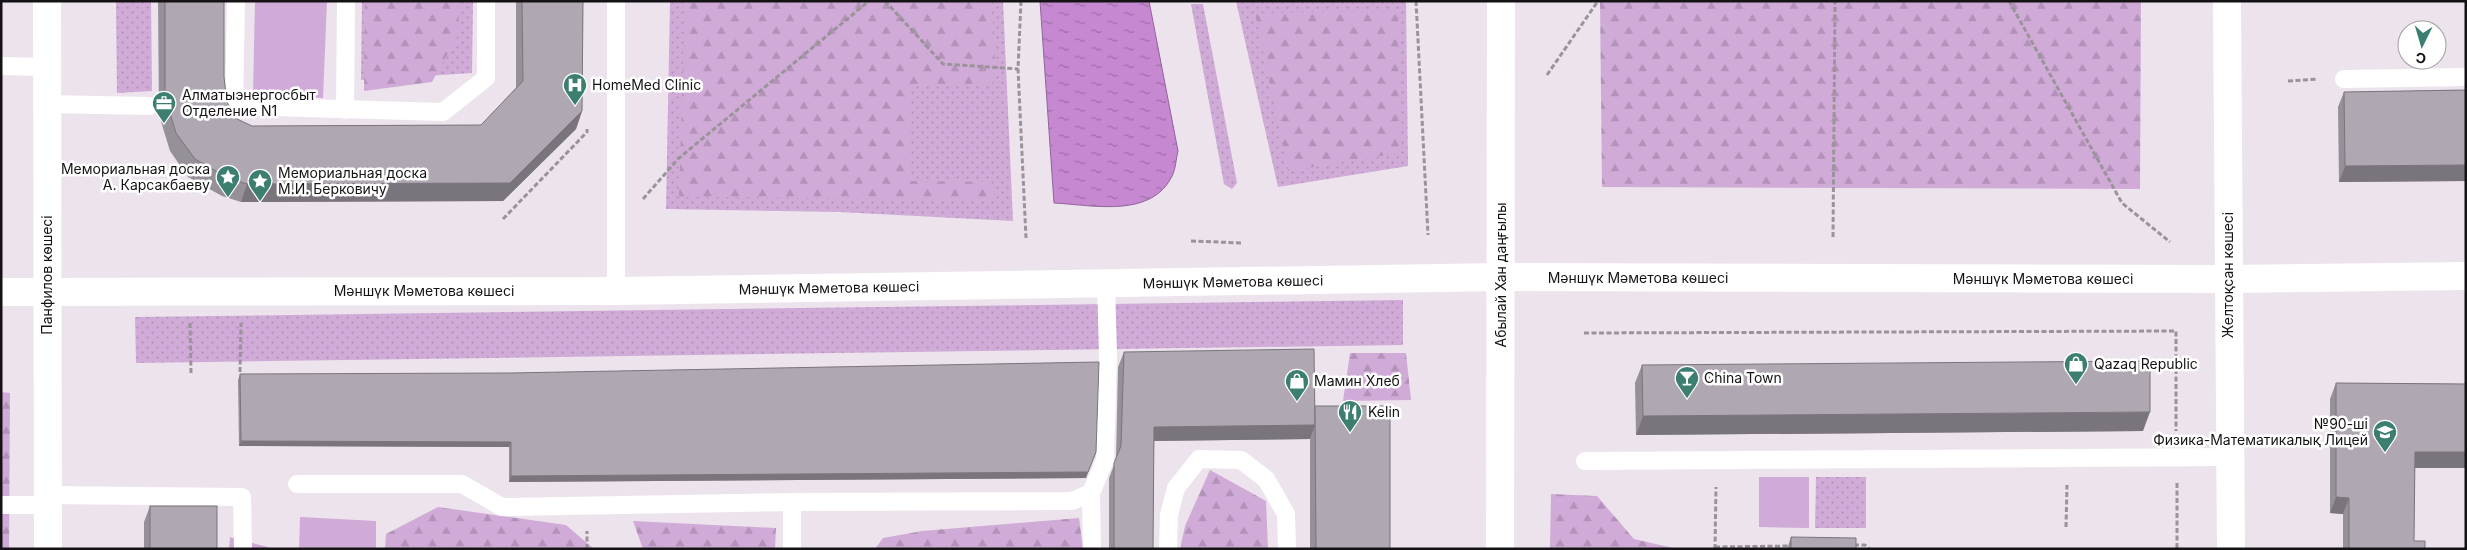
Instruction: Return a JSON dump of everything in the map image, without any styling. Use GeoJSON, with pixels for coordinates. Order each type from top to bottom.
{"type":"FeatureCollection","features":[{"type":"Feature","properties":{"kind":"street","name":"Панфилов көшесі"},"geometry":{"type":"LineString","coordinates":[[47,1],[48,549]]}},
{"type":"Feature","properties":{"kind":"street","name":"Абылай Хан даңғылы"},"geometry":{"type":"LineString","coordinates":[[1500,549],[1502,1]]}},
{"type":"Feature","properties":{"kind":"street","name":"Желтоқсан көшесі"},"geometry":{"type":"LineString","coordinates":[[2227,1],[2228,279],[2232,549]]}},
{"type":"Feature","properties":{"kind":"street","name":"Мәншүк Мәметова көшесі"},"geometry":{"type":"LineString","coordinates":[[1,292],[616,291],[1501,277],[2228,279],[2466,276]]}},
{"type":"Feature","properties":{"kind":"lane"},"geometry":{"type":"LineString","coordinates":[[236,1],[234,106],[443,112],[486,78],[486,1]]}},
{"type":"Feature","properties":{"kind":"lane"},"geometry":{"type":"LineString","coordinates":[[345,110],[346,1]]}},
{"type":"Feature","properties":{"kind":"lane"},"geometry":{"type":"LineString","coordinates":[[616,1],[616,291]]}},
{"type":"Feature","properties":{"kind":"lane"},"geometry":{"type":"LineString","coordinates":[[1,66],[47,66]]}},
{"type":"Feature","properties":{"kind":"lane"},"geometry":{"type":"LineString","coordinates":[[2344,79],[2466,76]]}},
{"type":"Feature","properties":{"kind":"lane"},"geometry":{"type":"LineString","coordinates":[[47,104],[149,106]]}},
{"type":"Feature","properties":{"kind":"lane"},"geometry":{"type":"LineString","coordinates":[[1092,549],[1091,493],[1105,460],[1108,354],[1106,284]]}},
{"type":"Feature","properties":{"kind":"lane"},"geometry":{"type":"LineString","coordinates":[[1585,461],[2230,457]]}},
{"type":"Feature","properties":{"kind":"lane"},"geometry":{"type":"LineString","coordinates":[[1168,549],[1169,515],[1176,488],[1198,459],[1241,460],[1266,479],[1286,514],[1287,549]]}},
{"type":"Feature","properties":{"kind":"lane"},"geometry":{"type":"LineString","coordinates":[[297,484],[462,484],[502,507],[792,502],[1072,501],[1091,493]]}},
{"type":"Feature","properties":{"kind":"lane"},"geometry":{"type":"LineString","coordinates":[[1,505],[48,500],[242,497],[243,549]]}},
{"type":"Feature","properties":{"kind":"lane"},"geometry":{"type":"LineString","coordinates":[[792,502],[792,549]]}},
{"type":"Feature","properties":{"kind":"path"},"geometry":{"type":"LineString","coordinates":[[616,229],[679,158],[870,1]]}},
{"type":"Feature","properties":{"kind":"path"},"geometry":{"type":"LineString","coordinates":[[885,1],[943,64],[1018,68]]}},
{"type":"Feature","properties":{"kind":"path"},"geometry":{"type":"LineString","coordinates":[[1021,1],[1018,68],[1026,238]]}},
{"type":"Feature","properties":{"kind":"path"},"geometry":{"type":"LineString","coordinates":[[1416,1],[1428,235]]}},
{"type":"Feature","properties":{"kind":"path"},"geometry":{"type":"LineString","coordinates":[[1547,74],[1598,1]]}},
{"type":"Feature","properties":{"kind":"path"},"geometry":{"type":"LineString","coordinates":[[1833,237],[1835,1]]}},
{"type":"Feature","properties":{"kind":"path"},"geometry":{"type":"LineString","coordinates":[[2009,1],[2122,203],[2170,242]]}},
{"type":"Feature","properties":{"kind":"path"},"geometry":{"type":"LineString","coordinates":[[503,219],[587,132],[587,123]]}},
{"type":"Feature","properties":{"kind":"path"},"geometry":{"type":"LineString","coordinates":[[1191,242],[1243,243]]}},
{"type":"Feature","properties":{"kind":"path"},"geometry":{"type":"LineString","coordinates":[[190,291],[191,373]]}},
{"type":"Feature","properties":{"kind":"path"},"geometry":{"type":"LineString","coordinates":[[240,372],[241,291]]}},
{"type":"Feature","properties":{"kind":"path"},"geometry":{"type":"LineString","coordinates":[[1584,333],[2176,331],[2177,549]]}},
{"type":"Feature","properties":{"kind":"path"},"geometry":{"type":"LineString","coordinates":[[2066,527],[2067,458]]}},
{"type":"Feature","properties":{"kind":"path"},"geometry":{"type":"LineString","coordinates":[[1716,459],[1715,548],[1795,546]]}},
{"type":"Feature","properties":{"kind":"path"},"geometry":{"type":"LineString","coordinates":[[1845,545],[1865,545],[1869,549]]}},
{"type":"Feature","properties":{"kind":"green space"},"geometry":{"type":"Polygon","coordinates":[[[116,1],[151,1],[152,91],[117,93],[116,1]]]}},
{"type":"Feature","properties":{"kind":"green space"},"geometry":{"type":"Polygon","coordinates":[[[255,1],[327,1],[323,98],[253,95],[255,1]]]}},
{"type":"Feature","properties":{"kind":"green space"},"geometry":{"type":"Polygon","coordinates":[[[362,1],[473,1],[472,73],[361,80],[362,1]]]}},
{"type":"Feature","properties":{"kind":"green space"},"geometry":{"type":"Polygon","coordinates":[[[365,1],[458,1],[459,33],[432,82],[364,91],[365,1]]]}},
{"type":"Feature","properties":{"kind":"green space"},"geometry":{"type":"Polygon","coordinates":[[[670,1],[1003,1],[1013,221],[839,212],[666,209],[670,1]]]}},
{"type":"Feature","properties":{"kind":"green space"},"geometry":{"type":"Polygon","coordinates":[[[685,1],[991,1],[995,52],[993,85],[910,85],[909,181],[993,182],[996,199],[679,197],[685,1]]]}},
{"type":"Feature","properties":{"kind":"green space"},"geometry":{"type":"Polygon","coordinates":[[[1236,1],[1406,1],[1408,166],[1278,187],[1236,1]]]}},
{"type":"Feature","properties":{"kind":"green space"},"geometry":{"type":"Polygon","coordinates":[[[1600,1],[2141,1],[2140,189],[1602,187],[1600,1]]]}},
{"type":"Feature","properties":{"kind":"green space"},"geometry":{"type":"Polygon","coordinates":[[[1191,4],[1203,4],[1237,183],[1232,189],[1224,184],[1191,4]]]}},
{"type":"Feature","properties":{"kind":"green space"},"geometry":{"type":"Polygon","coordinates":[[[1398,11],[1399,153],[1288,171],[1255,13],[1398,11]]]}},
{"type":"Feature","properties":{"kind":"green space"},"geometry":{"type":"Polygon","coordinates":[[[1403,300],[1403,345],[136,363],[135,317],[1403,300]]]}},
{"type":"Feature","properties":{"kind":"green space"},"geometry":{"type":"Polygon","coordinates":[[[1350,353],[1406,353],[1411,400],[1343,401],[1350,353]]]}},
{"type":"Feature","properties":{"kind":"green space"},"geometry":{"type":"Polygon","coordinates":[[[1,392],[10,393],[9,549],[1,549],[1,392]]]}},
{"type":"Feature","properties":{"kind":"green space"},"geometry":{"type":"Polygon","coordinates":[[[1210,470],[1266,501],[1268,549],[1180,549],[1185,526],[1210,470]]]}},
{"type":"Feature","properties":{"kind":"green space"},"geometry":{"type":"Polygon","coordinates":[[[1759,477],[1809,477],[1809,528],[1759,527],[1759,477]]]}},
{"type":"Feature","properties":{"kind":"green space"},"geometry":{"type":"Polygon","coordinates":[[[1816,477],[1866,477],[1866,528],[1815,528],[1816,477]]]}},
{"type":"Feature","properties":{"kind":"green space"},"geometry":{"type":"Polygon","coordinates":[[[1551,494],[1597,496],[1634,539],[1677,549],[1550,549],[1551,494]]]}},
{"type":"Feature","properties":{"kind":"green space"},"geometry":{"type":"Polygon","coordinates":[[[438,507],[566,525],[594,549],[385,549],[386,534],[438,507]]]}},
{"type":"Feature","properties":{"kind":"green space"},"geometry":{"type":"Polygon","coordinates":[[[300,517],[376,521],[376,549],[299,549],[300,517]]]}},
{"type":"Feature","properties":{"kind":"green space"},"geometry":{"type":"Polygon","coordinates":[[[1079,518],[1083,549],[875,549],[883,538],[922,531],[1079,518]]]}},
{"type":"Feature","properties":{"kind":"green space"},"geometry":{"type":"Polygon","coordinates":[[[633,521],[776,528],[775,549],[643,549],[633,521]]]}},
{"type":"Feature","properties":{"kind":"green space"},"geometry":{"type":"Polygon","coordinates":[[[230,537],[275,549],[229,549],[230,537]]]}},
{"type":"Feature","properties":{"kind":"water"},"geometry":{"type":"Polygon","coordinates":[[[1040,1],[1149,1],[1178,151],[1173,174],[1164,188],[1152,198],[1121,206],[1104,207],[1054,203],[1040,1]]]}},
{"type":"Feature","properties":{"kind":"building"},"geometry":{"type":"Polygon","coordinates":[[[165,1],[224,1],[224,77],[227,102],[235,118],[252,126],[481,125],[523,81],[522,1],[583,1],[582,111],[510,183],[247,184],[228,178],[195,159],[176,133],[165,97],[165,1]]]}},
{"type":"Feature","properties":{"kind":"building"},"geometry":{"type":"Polygon","coordinates":[[[2466,90],[2466,165],[2345,166],[2344,92],[2466,90]]]}},
{"type":"Feature","properties":{"kind":"building"},"geometry":{"type":"Polygon","coordinates":[[[1314,349],[1315,425],[1154,427],[1153,549],[1114,549],[1114,463],[1121,446],[1124,352],[1314,349]]]}},
{"type":"Feature","properties":{"kind":"building"},"geometry":{"type":"Polygon","coordinates":[[[2150,361],[2150,412],[1643,416],[1642,365],[2150,361]]]}},
{"type":"Feature","properties":{"kind":"building"},"geometry":{"type":"Polygon","coordinates":[[[1099,362],[1096,452],[1088,472],[511,476],[511,442],[241,441],[240,374],[510,373],[1099,362]]]}},
{"type":"Feature","properties":{"kind":"building"},"geometry":{"type":"Polygon","coordinates":[[[2336,383],[2466,384],[2466,452],[2415,452],[2414,541],[2425,541],[2425,549],[2349,549],[2349,498],[2336,497],[2336,383]]]}},
{"type":"Feature","properties":{"kind":"building"},"geometry":{"type":"Polygon","coordinates":[[[1315,406],[1390,406],[1390,549],[1316,549],[1315,406]]]}},
{"type":"Feature","properties":{"kind":"building"},"geometry":{"type":"Polygon","coordinates":[[[150,506],[217,506],[217,549],[150,549],[150,506]]]}},
{"type":"Feature","properties":{"kind":"building"},"geometry":{"type":"Polygon","coordinates":[[[1791,537],[1856,538],[1856,549],[1791,549],[1791,537]]]}},
{"type":"Feature","properties":{"kind":"place","name":"HomeMed Clinic"},"geometry":{"type":"Point","coordinates":[575,106]}},
{"type":"Feature","properties":{"kind":"place","name":"Алматыэнергосбыт Отделение N1"},"geometry":{"type":"Point","coordinates":[164,124]}},
{"type":"Feature","properties":{"kind":"place","name":"Мемориальная доска А. Карсакбаеву"},"geometry":{"type":"Point","coordinates":[228,198]}},
{"type":"Feature","properties":{"kind":"place","name":"Мемориальная доска М.И. Берковичу"},"geometry":{"type":"Point","coordinates":[260,202]}},
{"type":"Feature","properties":{"kind":"place","name":"Qazaq Republic"},"geometry":{"type":"Point","coordinates":[2076,385]}},
{"type":"Feature","properties":{"kind":"place","name":"China Town"},"geometry":{"type":"Point","coordinates":[1687,399]}},
{"type":"Feature","properties":{"kind":"place","name":"Мамин Хлеб"},"geometry":{"type":"Point","coordinates":[1297,402]}},
{"type":"Feature","properties":{"kind":"place","name":"Kelin"},"geometry":{"type":"Point","coordinates":[1350,433]}},
{"type":"Feature","properties":{"kind":"place","name":"№90-ші Физика-Математикалық Лицей"},"geometry":{"type":"Point","coordinates":[2385,453]}}]}
